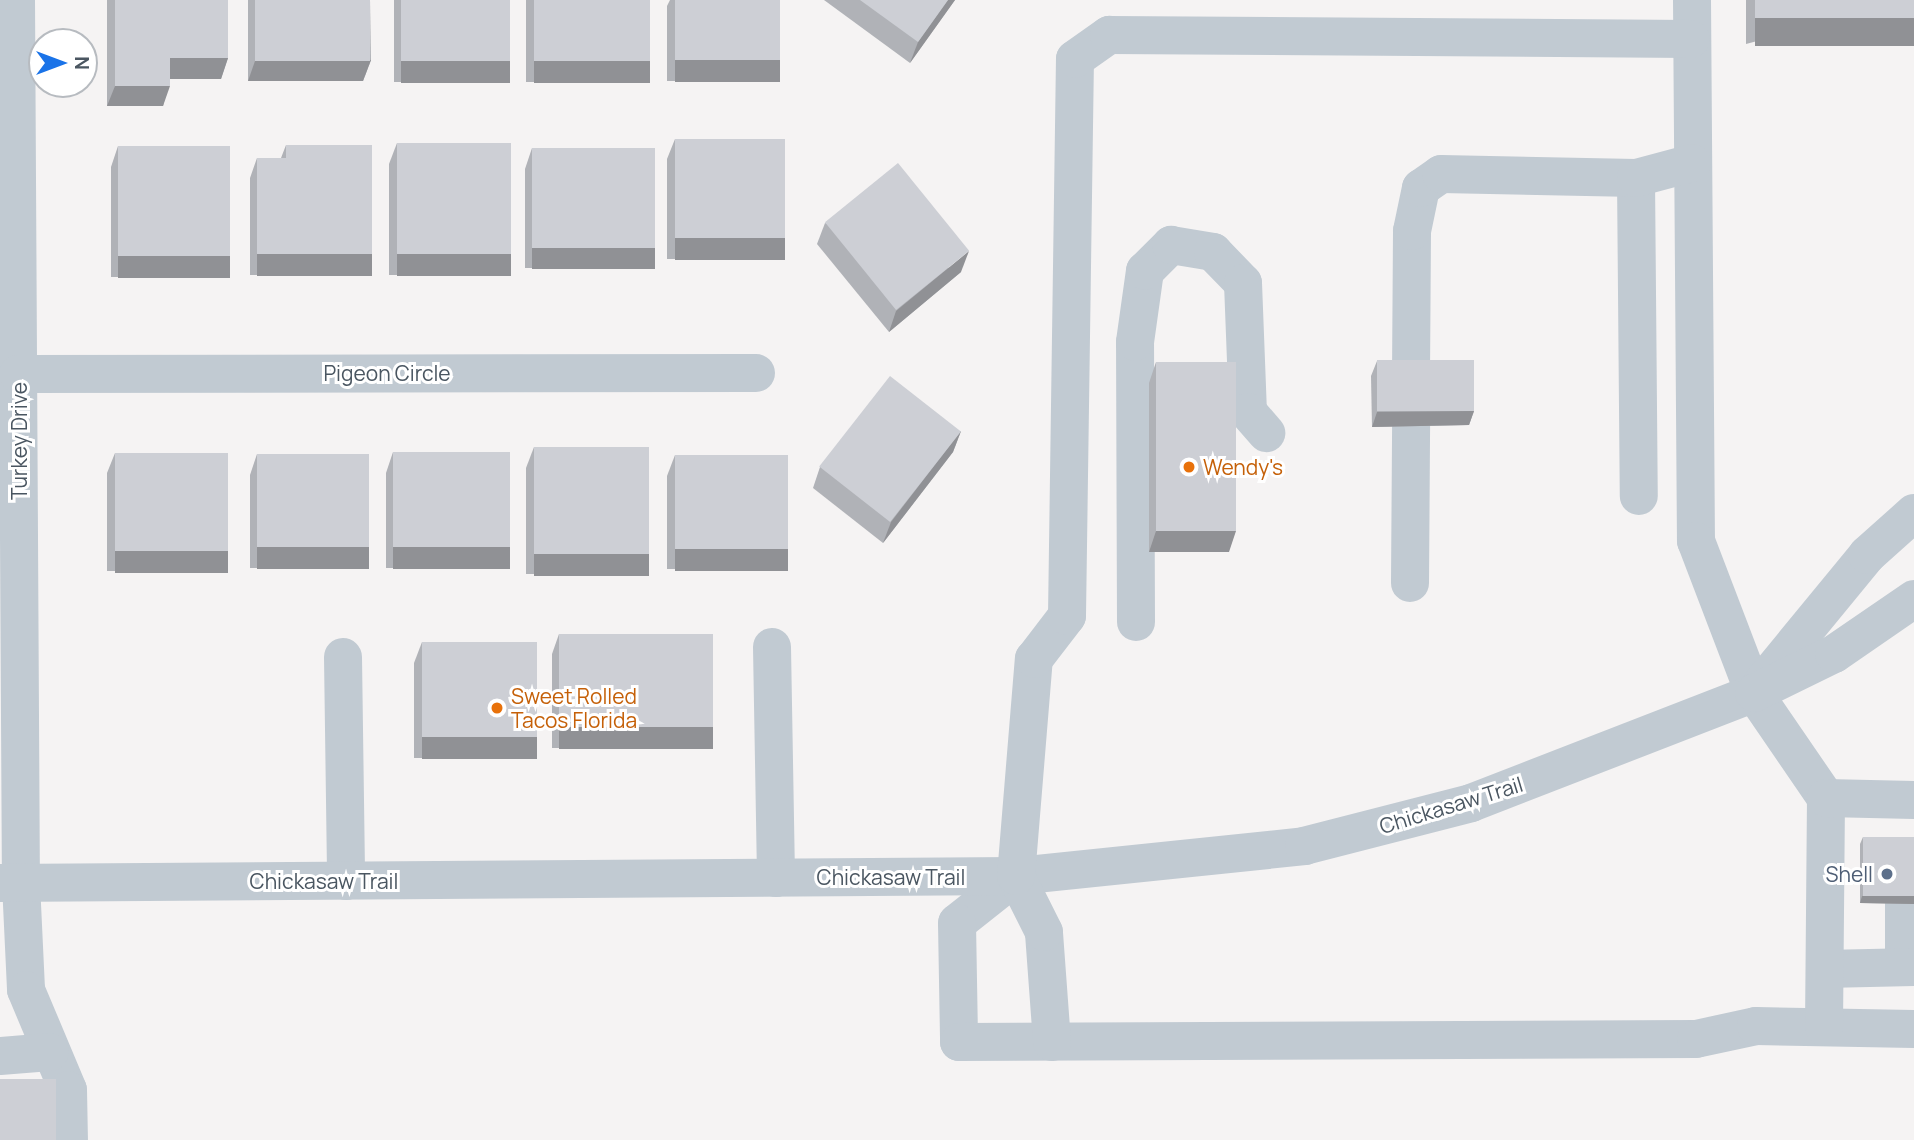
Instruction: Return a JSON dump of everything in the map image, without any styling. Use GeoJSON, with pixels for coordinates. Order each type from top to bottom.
{"type":"FeatureCollection","features":[{"type":"Feature","properties":{"kind":"street"},"geometry":{"type":"LineString","coordinates":[[1692,0],[1696,541],[1754,693],[1826,798],[1824,1027]]}},
{"type":"Feature","properties":{"kind":"street","name":"Turkey Drive"},"geometry":{"type":"LineString","coordinates":[[11,20],[18,374],[10,883],[26,990],[68,1090],[69,1140]]}},
{"type":"Feature","properties":{"kind":"street"},"geometry":{"type":"LineString","coordinates":[[1052,1042],[1044,932],[1016,876],[1034,659],[1067,616],[1075,58],[1109,34],[1691,39]]}},
{"type":"Feature","properties":{"kind":"street"},"geometry":{"type":"LineString","coordinates":[[1411,375],[1412,231],[1421,188],[1441,174],[1636,178],[1692,163]]}},
{"type":"Feature","properties":{"kind":"street"},"geometry":{"type":"LineString","coordinates":[[1636,178],[1639,496]]}},
{"type":"Feature","properties":{"kind":"street"},"geometry":{"type":"LineString","coordinates":[[1136,622],[1135,342],[1145,271],[1171,245],[1213,252],[1243,283],[1248,412],[1266,433]]}},
{"type":"Feature","properties":{"kind":"street","name":"Pigeon Circle"},"geometry":{"type":"LineString","coordinates":[[18,374],[756,373]]}},
{"type":"Feature","properties":{"kind":"street"},"geometry":{"type":"LineString","coordinates":[[1409,583],[1411,426]]}},
{"type":"Feature","properties":{"kind":"street","name":"Chickasaw Trail"},"geometry":{"type":"LineString","coordinates":[[1754,693],[1867,555],[1914,513]]}},
{"type":"Feature","properties":{"kind":"street","name":"Chickasaw Trail"},"geometry":{"type":"LineString","coordinates":[[10,883],[1016,876],[1304,846],[1471,803],[1754,693],[1834,654],[1914,599]]}},
{"type":"Feature","properties":{"kind":"street"},"geometry":{"type":"LineString","coordinates":[[772,647],[776,878]]}},
{"type":"Feature","properties":{"kind":"street"},"geometry":{"type":"LineString","coordinates":[[343,657],[346,881]]}},
{"type":"Feature","properties":{"kind":"street"},"geometry":{"type":"LineString","coordinates":[[1826,798],[1907,811]]}},
{"type":"Feature","properties":{"kind":"street"},"geometry":{"type":"LineString","coordinates":[[1016,876],[957,923],[959,1042],[1696,1039],[1756,1026],[1914,1029]]}},
{"type":"Feature","properties":{"kind":"street"},"geometry":{"type":"LineString","coordinates":[[1825,969],[1909,967],[1905,903]]}},
{"type":"Feature","properties":{"kind":"street"},"geometry":{"type":"LineString","coordinates":[[0,1056],[50,1052]]}},
{"type":"Feature","properties":{"kind":"building"},"geometry":{"type":"Polygon","coordinates":[[[115,0],[228,0],[228,58],[170,58],[170,86],[115,86],[115,0]]]}},
{"type":"Feature","properties":{"kind":"building"},"geometry":{"type":"Polygon","coordinates":[[[255,0],[370,0],[370,61],[255,61],[255,0]]]}},
{"type":"Feature","properties":{"kind":"building"},"geometry":{"type":"Polygon","coordinates":[[[401,0],[510,0],[510,61],[401,61],[401,0]]]}},
{"type":"Feature","properties":{"kind":"building"},"geometry":{"type":"Polygon","coordinates":[[[534,0],[650,0],[650,61],[534,61],[534,0]]]}},
{"type":"Feature","properties":{"kind":"building"},"geometry":{"type":"Polygon","coordinates":[[[675,0],[780,0],[780,60],[675,60],[675,0]]]}},
{"type":"Feature","properties":{"kind":"building"},"geometry":{"type":"Polygon","coordinates":[[[860,0],[948,0],[918,42],[860,0]]]}},
{"type":"Feature","properties":{"kind":"building"},"geometry":{"type":"Polygon","coordinates":[[[1755,0],[1914,0],[1914,18],[1755,18],[1755,0]]]}},
{"type":"Feature","properties":{"kind":"building"},"geometry":{"type":"Polygon","coordinates":[[[675,139],[785,139],[785,238],[675,238],[675,139]]]}},
{"type":"Feature","properties":{"kind":"building"},"geometry":{"type":"Polygon","coordinates":[[[397,143],[511,143],[511,254],[397,254],[397,143]]]}},
{"type":"Feature","properties":{"kind":"building"},"geometry":{"type":"Polygon","coordinates":[[[286,145],[372,145],[372,254],[257,254],[257,158],[286,158],[286,145]]]}},
{"type":"Feature","properties":{"kind":"building"},"geometry":{"type":"Polygon","coordinates":[[[118,146],[230,146],[230,256],[118,256],[118,146]]]}},
{"type":"Feature","properties":{"kind":"building"},"geometry":{"type":"Polygon","coordinates":[[[532,148],[655,148],[655,248],[532,248],[532,148]]]}},
{"type":"Feature","properties":{"kind":"building"},"geometry":{"type":"Polygon","coordinates":[[[898,163],[969,251],[896,310],[825,222],[898,163]]]}},
{"type":"Feature","properties":{"kind":"building"},"geometry":{"type":"Polygon","coordinates":[[[1377,360],[1474,360],[1474,411],[1377,411],[1377,360]]]}},
{"type":"Feature","properties":{"kind":"building","name":"Wendy's"},"geometry":{"type":"Polygon","coordinates":[[[1156,362],[1236,362],[1236,531],[1156,531],[1156,362]]]}},
{"type":"Feature","properties":{"kind":"building"},"geometry":{"type":"Polygon","coordinates":[[[890,376],[961,431],[890,522],[819,467],[890,376]]]}},
{"type":"Feature","properties":{"kind":"building"},"geometry":{"type":"Polygon","coordinates":[[[534,447],[649,447],[649,554],[534,554],[534,447]]]}},
{"type":"Feature","properties":{"kind":"building"},"geometry":{"type":"Polygon","coordinates":[[[393,452],[510,452],[510,547],[393,547],[393,452]]]}},
{"type":"Feature","properties":{"kind":"building"},"geometry":{"type":"Polygon","coordinates":[[[115,453],[228,453],[228,551],[115,551],[115,453]]]}},
{"type":"Feature","properties":{"kind":"building"},"geometry":{"type":"Polygon","coordinates":[[[257,454],[369,454],[369,547],[257,547],[257,454]]]}},
{"type":"Feature","properties":{"kind":"building"},"geometry":{"type":"Polygon","coordinates":[[[675,455],[788,455],[788,549],[675,549],[675,455]]]}},
{"type":"Feature","properties":{"kind":"building"},"geometry":{"type":"Polygon","coordinates":[[[559,634],[713,634],[713,727],[559,727],[559,634]]]}},
{"type":"Feature","properties":{"kind":"building"},"geometry":{"type":"Polygon","coordinates":[[[422,642],[537,642],[537,737],[422,737],[422,642]]]}},
{"type":"Feature","properties":{"kind":"building","name":"Shell"},"geometry":{"type":"Polygon","coordinates":[[[1863,837],[1914,837],[1914,896],[1863,896],[1863,837]]]}},
{"type":"Feature","properties":{"kind":"building"},"geometry":{"type":"Polygon","coordinates":[[[0,1079],[56,1079],[56,1140],[0,1140],[0,1079]]]}},
{"type":"Feature","properties":{"kind":"place","name":"Wendy's"},"geometry":{"type":"Point","coordinates":[1189,467]}},
{"type":"Feature","properties":{"kind":"place","name":"Sweet Rolled Tacos Florida"},"geometry":{"type":"Point","coordinates":[497,708]}},
{"type":"Feature","properties":{"kind":"place","name":"Shell"},"geometry":{"type":"Point","coordinates":[1887,874]}}]}
